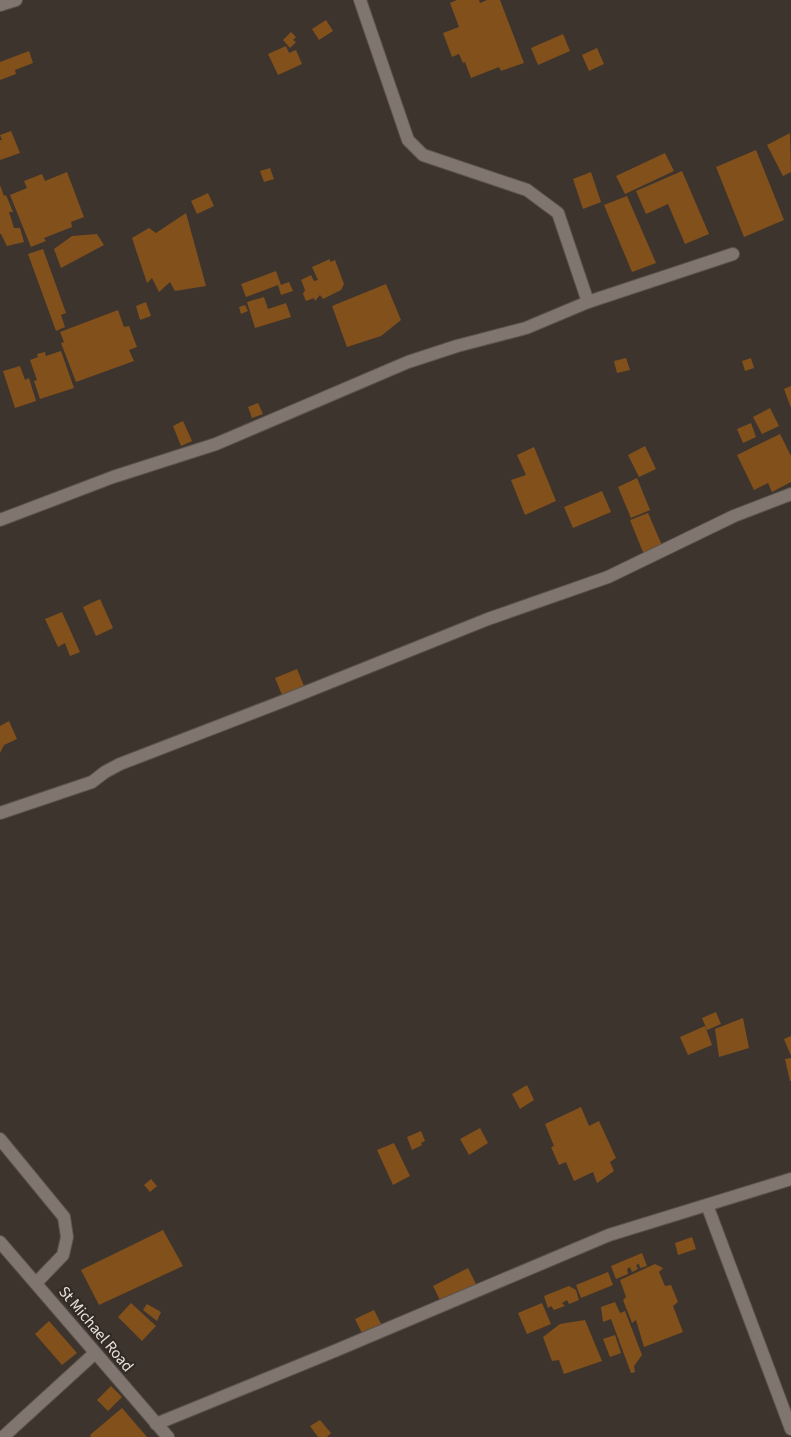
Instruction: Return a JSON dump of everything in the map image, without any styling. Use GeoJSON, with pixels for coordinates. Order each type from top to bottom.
{"type":"FeatureCollection","features":[{"type":"Feature","properties":{"kind":"street"},"geometry":{"type":"LineString","coordinates":[[0,5],[16,0]]}},
{"type":"Feature","properties":{"kind":"street"},"geometry":{"type":"LineString","coordinates":[[360,0],[408,140],[423,155],[527,190],[558,213],[588,302]]}},
{"type":"Feature","properties":{"kind":"street"},"geometry":{"type":"LineString","coordinates":[[0,520],[113,477],[216,444],[408,362],[457,346],[526,328],[588,302],[734,254]]}},
{"type":"Feature","properties":{"kind":"street"},"geometry":{"type":"LineString","coordinates":[[0,813],[92,782],[120,764],[488,620],[608,577],[734,516],[791,494]]}},
{"type":"Feature","properties":{"kind":"street"},"geometry":{"type":"LineString","coordinates":[[0,1139],[64,1217],[67,1237],[63,1255],[36,1282]]}},
{"type":"Feature","properties":{"kind":"street"},"geometry":{"type":"LineString","coordinates":[[156,1424],[609,1235],[791,1179]]}},
{"type":"Feature","properties":{"kind":"street"},"geometry":{"type":"LineString","coordinates":[[707,1205],[791,1429]]}},
{"type":"Feature","properties":{"kind":"street","name":"St Michael Road"},"geometry":{"type":"LineString","coordinates":[[0,1242],[168,1437]]}},
{"type":"Feature","properties":{"kind":"street"},"geometry":{"type":"LineString","coordinates":[[3,1437],[95,1353]]}},
{"type":"Feature","properties":{"kind":"building"},"geometry":{"type":"Polygon","coordinates":[[[457,0],[479,0],[480,3],[487,0],[500,0],[524,63],[501,71],[499,67],[471,78],[465,62],[463,63],[459,54],[452,57],[443,33],[459,27],[450,3],[457,0]]]}},
{"type":"Feature","properties":{"kind":"building"},"geometry":{"type":"Polygon","coordinates":[[[326,20],[333,31],[319,40],[312,29],[326,20]]]}},
{"type":"Feature","properties":{"kind":"building"},"geometry":{"type":"Polygon","coordinates":[[[291,32],[296,37],[293,40],[296,42],[290,48],[283,40],[291,32]]]}},
{"type":"Feature","properties":{"kind":"building"},"geometry":{"type":"Polygon","coordinates":[[[563,34],[570,51],[538,65],[531,48],[563,34]]]}},
{"type":"Feature","properties":{"kind":"building"},"geometry":{"type":"Polygon","coordinates":[[[286,46],[289,53],[296,50],[302,64],[278,75],[268,54],[286,46]]]}},
{"type":"Feature","properties":{"kind":"building"},"geometry":{"type":"Polygon","coordinates":[[[597,48],[604,64],[589,71],[582,55],[597,48]]]}},
{"type":"Feature","properties":{"kind":"building"},"geometry":{"type":"Polygon","coordinates":[[[29,51],[33,63],[15,70],[16,74],[0,80],[0,62],[29,51]]]}},
{"type":"Feature","properties":{"kind":"building"},"geometry":{"type":"Polygon","coordinates":[[[11,131],[20,153],[0,160],[0,140],[2,140],[0,135],[11,131]]]}},
{"type":"Feature","properties":{"kind":"building"},"geometry":{"type":"Polygon","coordinates":[[[790,133],[791,172],[783,176],[767,145],[790,133]]]}},
{"type":"Feature","properties":{"kind":"building"},"geometry":{"type":"Polygon","coordinates":[[[756,150],[784,220],[744,237],[716,167],[756,150]]]}},
{"type":"Feature","properties":{"kind":"building"},"geometry":{"type":"Polygon","coordinates":[[[665,153],[674,171],[625,194],[616,176],[665,153]]]}},
{"type":"Feature","properties":{"kind":"building"},"geometry":{"type":"Polygon","coordinates":[[[270,168],[274,179],[264,182],[260,171],[270,168]]]}},
{"type":"Feature","properties":{"kind":"building"},"geometry":{"type":"Polygon","coordinates":[[[682,171],[709,234],[685,244],[668,204],[646,214],[636,191],[682,171]]]}},
{"type":"Feature","properties":{"kind":"building"},"geometry":{"type":"Polygon","coordinates":[[[67,172],[84,217],[71,222],[72,227],[44,238],[46,241],[31,247],[10,195],[27,188],[24,181],[42,174],[45,181],[67,172]]]}},
{"type":"Feature","properties":{"kind":"building"},"geometry":{"type":"Polygon","coordinates":[[[591,172],[601,202],[583,209],[573,179],[591,172]]]}},
{"type":"Feature","properties":{"kind":"building"},"geometry":{"type":"Polygon","coordinates":[[[0,185],[13,212],[9,212],[14,228],[20,228],[24,242],[7,246],[0,234],[0,185]]]}},
{"type":"Feature","properties":{"kind":"building"},"geometry":{"type":"Polygon","coordinates":[[[208,193],[214,206],[197,214],[191,201],[208,193]]]}},
{"type":"Feature","properties":{"kind":"building"},"geometry":{"type":"Polygon","coordinates":[[[627,196],[656,263],[632,272],[604,205],[627,196]]]}},
{"type":"Feature","properties":{"kind":"building"},"geometry":{"type":"Polygon","coordinates":[[[186,213],[206,286],[175,291],[170,282],[159,292],[152,278],[147,283],[132,238],[149,228],[156,233],[186,213]]]}},
{"type":"Feature","properties":{"kind":"building"},"geometry":{"type":"Polygon","coordinates":[[[97,234],[104,245],[61,268],[54,249],[72,236],[97,234]]]}},
{"type":"Feature","properties":{"kind":"building"},"geometry":{"type":"Polygon","coordinates":[[[43,249],[66,313],[61,315],[65,327],[56,331],[28,254],[43,249]]]}},
{"type":"Feature","properties":{"kind":"building"},"geometry":{"type":"Polygon","coordinates":[[[330,259],[330,262],[335,260],[344,284],[341,290],[323,299],[320,295],[315,301],[314,298],[306,301],[303,294],[305,290],[301,280],[311,275],[314,281],[318,280],[312,267],[330,259]]]}},
{"type":"Feature","properties":{"kind":"building"},"geometry":{"type":"Polygon","coordinates":[[[276,271],[281,285],[289,282],[293,291],[281,295],[278,285],[246,297],[241,284],[276,271]]]}},
{"type":"Feature","properties":{"kind":"building"},"geometry":{"type":"Polygon","coordinates":[[[386,284],[401,320],[381,336],[347,347],[332,306],[386,284]]]}},
{"type":"Feature","properties":{"kind":"building"},"geometry":{"type":"Polygon","coordinates":[[[264,297],[268,309],[286,303],[291,317],[255,328],[247,302],[264,297]]]}},
{"type":"Feature","properties":{"kind":"building"},"geometry":{"type":"Polygon","coordinates":[[[146,302],[151,316],[140,320],[136,306],[146,302]]]}},
{"type":"Feature","properties":{"kind":"building"},"geometry":{"type":"Polygon","coordinates":[[[245,305],[248,311],[241,314],[239,307],[245,305]]]}},
{"type":"Feature","properties":{"kind":"building"},"geometry":{"type":"Polygon","coordinates":[[[118,310],[124,327],[129,326],[137,347],[129,350],[134,361],[76,382],[61,343],[64,342],[60,332],[118,310]]]}},
{"type":"Feature","properties":{"kind":"building"},"geometry":{"type":"Polygon","coordinates":[[[61,351],[74,388],[40,399],[34,381],[37,380],[30,360],[38,357],[37,354],[45,352],[46,356],[61,351]]]}},
{"type":"Feature","properties":{"kind":"building"},"geometry":{"type":"Polygon","coordinates":[[[626,358],[630,370],[617,373],[614,361],[626,358]]]}},
{"type":"Feature","properties":{"kind":"building"},"geometry":{"type":"Polygon","coordinates":[[[751,358],[754,368],[745,371],[742,361],[751,358]]]}},
{"type":"Feature","properties":{"kind":"building"},"geometry":{"type":"Polygon","coordinates":[[[20,366],[25,380],[29,378],[36,401],[15,408],[3,371],[20,366]]]}},
{"type":"Feature","properties":{"kind":"building"},"geometry":{"type":"Polygon","coordinates":[[[791,386],[791,408],[784,389],[791,386]]]}},
{"type":"Feature","properties":{"kind":"building"},"geometry":{"type":"Polygon","coordinates":[[[258,403],[263,414],[252,418],[248,407],[258,403]]]}},
{"type":"Feature","properties":{"kind":"building"},"geometry":{"type":"Polygon","coordinates":[[[770,408],[779,426],[762,434],[753,417],[770,408]]]}},
{"type":"Feature","properties":{"kind":"building"},"geometry":{"type":"Polygon","coordinates":[[[183,421],[192,441],[181,446],[173,426],[183,421]]]}},
{"type":"Feature","properties":{"kind":"building"},"geometry":{"type":"Polygon","coordinates":[[[751,423],[756,437],[743,443],[737,429],[751,423]]]}},
{"type":"Feature","properties":{"kind":"building"},"geometry":{"type":"Polygon","coordinates":[[[780,434],[791,456],[791,482],[772,492],[768,483],[754,490],[737,455],[780,434]]]}},
{"type":"Feature","properties":{"kind":"building"},"geometry":{"type":"Polygon","coordinates":[[[645,446],[656,469],[639,477],[628,455],[645,446]]]}},
{"type":"Feature","properties":{"kind":"building"},"geometry":{"type":"Polygon","coordinates":[[[534,447],[556,501],[525,515],[511,480],[526,475],[517,455],[534,447]]]}},
{"type":"Feature","properties":{"kind":"building"},"geometry":{"type":"Polygon","coordinates":[[[637,478],[650,510],[631,518],[618,487],[637,478]]]}},
{"type":"Feature","properties":{"kind":"building"},"geometry":{"type":"Polygon","coordinates":[[[602,491],[611,512],[573,528],[564,507],[602,491]]]}},
{"type":"Feature","properties":{"kind":"building"},"geometry":{"type":"Polygon","coordinates":[[[648,513],[664,550],[645,557],[630,520],[648,513]]]}},
{"type":"Feature","properties":{"kind":"building"},"geometry":{"type":"Polygon","coordinates":[[[100,599],[113,628],[96,636],[83,607],[100,599]]]}},
{"type":"Feature","properties":{"kind":"building"},"geometry":{"type":"Polygon","coordinates":[[[62,612],[80,652],[70,656],[65,643],[58,647],[45,619],[62,612]]]}},
{"type":"Feature","properties":{"kind":"building"},"geometry":{"type":"Polygon","coordinates":[[[297,669],[304,686],[282,695],[275,678],[297,669]]]}},
{"type":"Feature","properties":{"kind":"building"},"geometry":{"type":"Polygon","coordinates":[[[9,721],[17,739],[4,745],[0,753],[0,726],[9,721]]]}},
{"type":"Feature","properties":{"kind":"building"},"geometry":{"type":"Polygon","coordinates":[[[716,1012],[721,1024],[707,1030],[702,1018],[716,1012]]]}},
{"type":"Feature","properties":{"kind":"building"},"geometry":{"type":"Polygon","coordinates":[[[743,1018],[749,1048],[719,1057],[715,1029],[743,1018]]]}},
{"type":"Feature","properties":{"kind":"building"},"geometry":{"type":"Polygon","coordinates":[[[705,1026],[712,1045],[688,1055],[680,1037],[705,1026]]]}},
{"type":"Feature","properties":{"kind":"building"},"geometry":{"type":"Polygon","coordinates":[[[791,1036],[791,1056],[784,1039],[791,1036]]]}},
{"type":"Feature","properties":{"kind":"building"},"geometry":{"type":"Polygon","coordinates":[[[791,1058],[791,1081],[790,1081],[785,1059],[791,1058]]]}},
{"type":"Feature","properties":{"kind":"building"},"geometry":{"type":"Polygon","coordinates":[[[527,1085],[534,1100],[520,1109],[512,1094],[527,1085]]]}},
{"type":"Feature","properties":{"kind":"building"},"geometry":{"type":"Polygon","coordinates":[[[581,1107],[589,1126],[599,1121],[616,1158],[610,1162],[614,1171],[597,1183],[593,1172],[574,1181],[566,1162],[559,1165],[551,1147],[554,1146],[545,1124],[581,1107]]]}},
{"type":"Feature","properties":{"kind":"building"},"geometry":{"type":"Polygon","coordinates":[[[480,1128],[488,1143],[469,1155],[460,1139],[480,1128]]]}},
{"type":"Feature","properties":{"kind":"building"},"geometry":{"type":"Polygon","coordinates":[[[421,1131],[425,1141],[421,1143],[422,1145],[412,1150],[407,1137],[421,1131]]]}},
{"type":"Feature","properties":{"kind":"building"},"geometry":{"type":"Polygon","coordinates":[[[394,1143],[410,1176],[393,1185],[377,1150],[394,1143]]]}},
{"type":"Feature","properties":{"kind":"building"},"geometry":{"type":"Polygon","coordinates":[[[151,1179],[157,1186],[150,1192],[144,1185],[151,1179]]]}},
{"type":"Feature","properties":{"kind":"building"},"geometry":{"type":"Polygon","coordinates":[[[163,1230],[183,1266],[99,1305],[81,1270],[163,1230]]]}},
{"type":"Feature","properties":{"kind":"building"},"geometry":{"type":"Polygon","coordinates":[[[692,1237],[696,1249],[678,1255],[675,1243],[692,1237]]]}},
{"type":"Feature","properties":{"kind":"building"},"geometry":{"type":"Polygon","coordinates":[[[642,1253],[647,1266],[640,1268],[639,1264],[636,1265],[638,1269],[632,1272],[630,1267],[627,1269],[628,1274],[616,1279],[611,1266],[642,1253]]]}},
{"type":"Feature","properties":{"kind":"building"},"geometry":{"type":"Polygon","coordinates":[[[655,1264],[663,1268],[659,1272],[665,1286],[671,1285],[678,1302],[673,1306],[683,1332],[644,1347],[636,1320],[632,1323],[623,1300],[626,1297],[620,1280],[655,1264]]]}},
{"type":"Feature","properties":{"kind":"building"},"geometry":{"type":"Polygon","coordinates":[[[468,1268],[477,1286],[442,1304],[433,1286],[468,1268]]]}},
{"type":"Feature","properties":{"kind":"building"},"geometry":{"type":"Polygon","coordinates":[[[608,1272],[613,1285],[581,1298],[576,1285],[608,1272]]]}},
{"type":"Feature","properties":{"kind":"building"},"geometry":{"type":"Polygon","coordinates":[[[569,1286],[576,1290],[579,1300],[569,1304],[567,1300],[562,1303],[565,1306],[554,1310],[551,1306],[548,1308],[544,1296],[569,1286]]]}},
{"type":"Feature","properties":{"kind":"building"},"geometry":{"type":"Polygon","coordinates":[[[615,1302],[620,1313],[625,1311],[642,1355],[634,1366],[635,1372],[631,1373],[611,1319],[603,1322],[601,1307],[615,1302]]]}},
{"type":"Feature","properties":{"kind":"building"},"geometry":{"type":"Polygon","coordinates":[[[131,1303],[156,1326],[142,1341],[118,1317],[131,1303]]]}},
{"type":"Feature","properties":{"kind":"building"},"geometry":{"type":"Polygon","coordinates":[[[542,1303],[551,1324],[527,1334],[518,1313],[542,1303]]]}},
{"type":"Feature","properties":{"kind":"building"},"geometry":{"type":"Polygon","coordinates":[[[147,1304],[161,1312],[157,1321],[143,1310],[147,1304]]]}},
{"type":"Feature","properties":{"kind":"building"},"geometry":{"type":"Polygon","coordinates":[[[374,1310],[381,1324],[362,1333],[355,1319],[374,1310]]]}},
{"type":"Feature","properties":{"kind":"building"},"geometry":{"type":"Polygon","coordinates":[[[585,1320],[602,1361],[564,1374],[559,1360],[552,1361],[543,1337],[560,1324],[585,1320]]]}},
{"type":"Feature","properties":{"kind":"building"},"geometry":{"type":"Polygon","coordinates":[[[49,1321],[77,1353],[62,1365],[35,1334],[49,1321]]]}},
{"type":"Feature","properties":{"kind":"building"},"geometry":{"type":"Polygon","coordinates":[[[615,1335],[621,1353],[610,1357],[603,1339],[615,1335]]]}},
{"type":"Feature","properties":{"kind":"building"},"geometry":{"type":"Polygon","coordinates":[[[111,1386],[122,1397],[108,1411],[97,1400],[111,1386]]]}},
{"type":"Feature","properties":{"kind":"building"},"geometry":{"type":"Polygon","coordinates":[[[122,1408],[147,1437],[91,1437],[90,1435],[122,1408]]]}},
{"type":"Feature","properties":{"kind":"building"},"geometry":{"type":"Polygon","coordinates":[[[320,1420],[331,1433],[327,1437],[318,1437],[310,1426],[320,1420]]]}}]}
